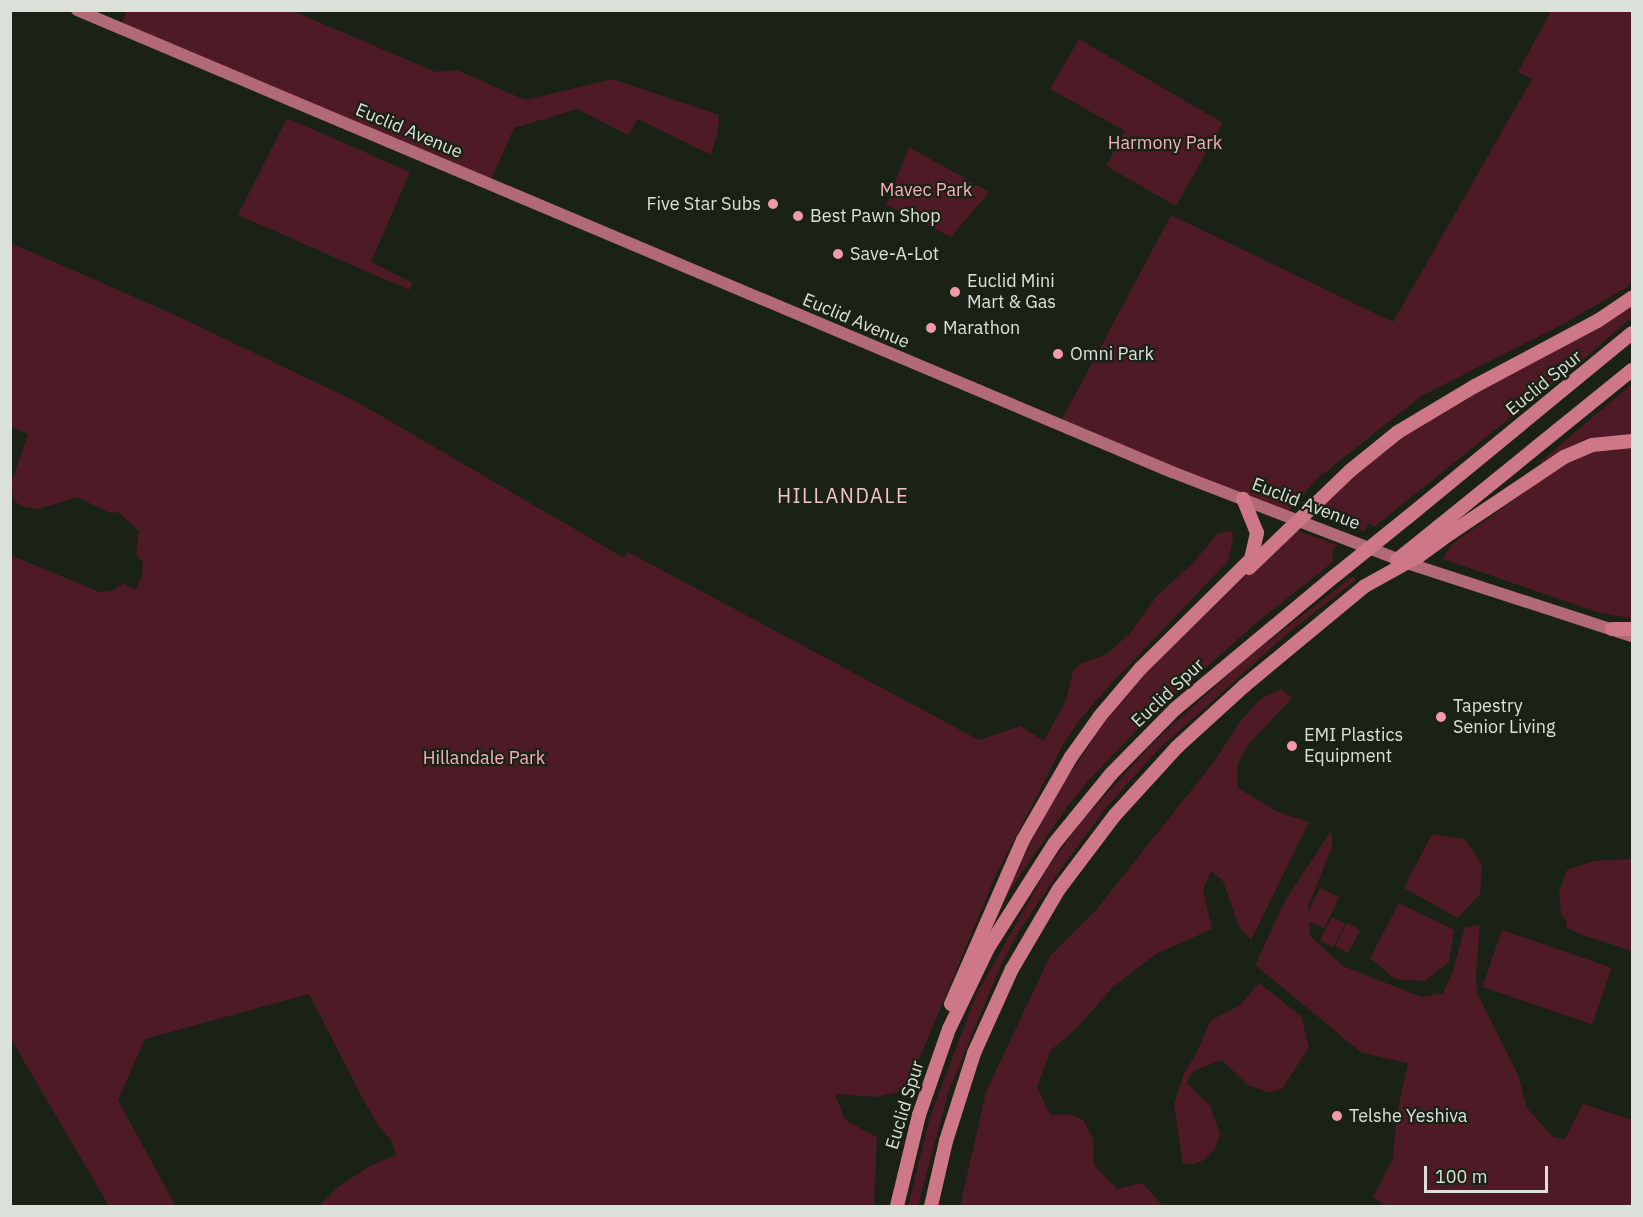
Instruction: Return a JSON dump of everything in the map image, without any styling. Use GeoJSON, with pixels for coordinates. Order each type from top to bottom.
{"type":"FeatureCollection","features":[{"type":"Feature","properties":{"kind":"highway"},"geometry":{"type":"LineString","coordinates":[[938,1056],[951,1002],[1019,850],[1058,777],[1100,716],[1133,676],[1182,625],[1300,521],[1357,465],[1411,423],[1583,329],[1632,298]]}},
{"type":"Feature","properties":{"kind":"highway","name":"Euclid Spur"},"geometry":{"type":"LineString","coordinates":[[897,1206],[910,1145],[938,1056],[975,974],[1003,922],[1054,844],[1091,797],[1175,709],[1632,333]]}},
{"type":"Feature","properties":{"kind":"highway"},"geometry":{"type":"LineString","coordinates":[[931,1206],[946,1141],[974,1053],[1012,969],[1059,889],[1115,815],[1177,747],[1244,686],[1365,586],[1419,555],[1444,530],[1632,370]]}},
{"type":"Feature","properties":{"kind":"highway"},"geometry":{"type":"LineString","coordinates":[[1444,530],[1564,457],[1592,445],[1632,441]]}},
{"type":"Feature","properties":{"kind":"highway"},"geometry":{"type":"LineString","coordinates":[[1229,583],[1251,559],[1256,545],[1256,527],[1243,499]]}},
{"type":"Feature","properties":{"kind":"highway"},"geometry":{"type":"LineString","coordinates":[[1612,629],[1632,629]]}},
{"type":"Feature","properties":{"kind":"main road","name":"Euclid Avenue"},"geometry":{"type":"LineString","coordinates":[[77,10],[886,353],[1243,499],[1410,564],[1632,636]]}},
{"type":"Feature","properties":{"kind":"green space"},"geometry":{"type":"Polygon","coordinates":[[[127,11],[293,11],[436,72],[457,70],[525,100],[612,79],[719,115],[718,130],[711,155],[638,119],[628,135],[577,109],[514,128],[489,184],[119,28],[127,11]]]}},
{"type":"Feature","properties":{"kind":"green space"},"geometry":{"type":"Polygon","coordinates":[[[1551,11],[1632,11],[1632,282],[1626,288],[1556,328],[1421,396],[1318,478],[1285,515],[1059,425],[1171,215],[1393,322],[1532,79],[1518,72],[1551,11]]]}},
{"type":"Feature","properties":{"kind":"green space","name":"Harmony Park"},"geometry":{"type":"Polygon","coordinates":[[[1079,39],[1223,123],[1176,206],[1106,166],[1125,131],[1050,89],[1079,39]]]}},
{"type":"Feature","properties":{"kind":"green space"},"geometry":{"type":"Polygon","coordinates":[[[287,118],[410,172],[371,262],[413,283],[409,290],[238,215],[287,118]]]}},
{"type":"Feature","properties":{"kind":"green space","name":"Mavec Park"},"geometry":{"type":"Polygon","coordinates":[[[909,147],[989,192],[951,237],[886,205],[909,147]]]}},
{"type":"Feature","properties":{"kind":"green space","name":"Hillandale Park"},"geometry":{"type":"Polygon","coordinates":[[[11,243],[173,314],[359,403],[624,558],[628,552],[979,740],[1020,726],[1044,741],[1066,700],[1073,671],[1080,664],[1107,654],[1129,634],[1157,596],[1194,562],[1218,533],[1232,531],[1233,540],[1228,561],[1110,685],[1081,718],[1064,743],[995,877],[916,1067],[898,1092],[876,1097],[835,1094],[845,1120],[877,1137],[874,1206],[319,1206],[339,1186],[370,1166],[396,1155],[392,1141],[380,1128],[364,1101],[309,994],[145,1039],[118,1100],[175,1205],[109,1206],[11,1039],[10,555],[99,592],[114,590],[124,583],[135,590],[142,576],[143,563],[136,554],[139,531],[118,512],[110,513],[77,497],[39,509],[24,507],[14,501],[11,483],[28,434],[11,427],[11,243]]]}},
{"type":"Feature","properties":{"kind":"green space"},"geometry":{"type":"Polygon","coordinates":[[[1632,303],[1632,317],[1592,352],[1374,527],[1368,523],[1365,531],[1319,514],[1322,507],[1356,474],[1396,440],[1632,303]]]}},
{"type":"Feature","properties":{"kind":"green space"},"geometry":{"type":"Polygon","coordinates":[[[1632,384],[1632,437],[1543,465],[1540,462],[1632,384]]]}},
{"type":"Feature","properties":{"kind":"green space"},"geometry":{"type":"Polygon","coordinates":[[[1617,445],[1632,446],[1632,619],[1597,612],[1443,559],[1451,545],[1558,468],[1583,454],[1617,445]]]}},
{"type":"Feature","properties":{"kind":"green space"},"geometry":{"type":"Polygon","coordinates":[[[1297,531],[1338,545],[1332,551],[1333,562],[1256,623],[1146,721],[1088,781],[1067,807],[1005,898],[1044,813],[1114,707],[1156,659],[1258,563],[1297,531]]]}},
{"type":"Feature","properties":{"kind":"green space"},"geometry":{"type":"Polygon","coordinates":[[[1353,576],[1356,580],[1287,634],[1159,749],[1109,804],[1063,866],[1018,933],[1000,967],[948,1093],[918,1206],[908,1206],[930,1117],[976,995],[1047,869],[1080,823],[1153,743],[1243,661],[1353,576]]]}},
{"type":"Feature","properties":{"kind":"green space"},"geometry":{"type":"Polygon","coordinates":[[[1281,689],[1292,698],[1247,746],[1237,765],[1238,788],[1278,812],[1309,822],[1251,940],[1239,927],[1223,881],[1211,871],[1203,890],[1212,929],[1156,954],[1113,987],[1075,1030],[1051,1050],[1037,1087],[1050,1115],[1069,1114],[1083,1120],[1093,1139],[1094,1165],[1117,1189],[1142,1183],[1163,1206],[960,1206],[986,1092],[1050,956],[1096,910],[1216,759],[1239,723],[1260,699],[1281,689]]]}},
{"type":"Feature","properties":{"kind":"green space"},"geometry":{"type":"Polygon","coordinates":[[[1331,831],[1332,847],[1308,906],[1308,912],[1320,888],[1339,897],[1324,929],[1309,921],[1310,936],[1343,966],[1421,997],[1443,993],[1452,974],[1465,927],[1480,925],[1476,977],[1478,995],[1518,1075],[1527,1108],[1553,1137],[1565,1139],[1583,1104],[1632,1120],[1632,1206],[1386,1206],[1373,1198],[1393,1158],[1397,1114],[1408,1063],[1362,1053],[1255,965],[1286,899],[1331,831]]]}},
{"type":"Feature","properties":{"kind":"green space"},"geometry":{"type":"Polygon","coordinates":[[[1432,834],[1464,839],[1482,864],[1480,894],[1458,918],[1404,888],[1432,834]]]}},
{"type":"Feature","properties":{"kind":"green space"},"geometry":{"type":"Polygon","coordinates":[[[1632,859],[1632,951],[1577,933],[1566,927],[1567,922],[1561,914],[1559,893],[1567,870],[1593,861],[1632,859]]]}},
{"type":"Feature","properties":{"kind":"green space"},"geometry":{"type":"Polygon","coordinates":[[[1399,903],[1454,930],[1449,962],[1425,981],[1395,979],[1370,958],[1399,903]]]}},
{"type":"Feature","properties":{"kind":"green space"},"geometry":{"type":"Polygon","coordinates":[[[1332,917],[1345,924],[1333,947],[1320,940],[1332,917]]]}},
{"type":"Feature","properties":{"kind":"green space"},"geometry":{"type":"Polygon","coordinates":[[[1347,923],[1360,930],[1348,953],[1335,946],[1347,923]]]}},
{"type":"Feature","properties":{"kind":"green space"},"geometry":{"type":"Polygon","coordinates":[[[1502,930],[1612,968],[1592,1024],[1482,987],[1502,930]]]}},
{"type":"Feature","properties":{"kind":"green space"},"geometry":{"type":"Polygon","coordinates":[[[1259,983],[1301,1016],[1309,1047],[1282,1089],[1267,1092],[1248,1085],[1222,1060],[1193,1071],[1187,1083],[1210,1106],[1220,1134],[1215,1149],[1204,1160],[1195,1164],[1183,1164],[1174,1105],[1184,1073],[1195,1056],[1210,1021],[1240,1005],[1259,983]]]}},
{"type":"Feature","properties":{"kind":"place","name":"Five Star Subs"},"geometry":{"type":"Point","coordinates":[773,204]}},
{"type":"Feature","properties":{"kind":"place","name":"Best Pawn Shop"},"geometry":{"type":"Point","coordinates":[798,216]}},
{"type":"Feature","properties":{"kind":"place","name":"Save-A-Lot"},"geometry":{"type":"Point","coordinates":[838,254]}},
{"type":"Feature","properties":{"kind":"place","name":"Euclid Mini Mart & Gas"},"geometry":{"type":"Point","coordinates":[955,292]}},
{"type":"Feature","properties":{"kind":"place","name":"Marathon"},"geometry":{"type":"Point","coordinates":[931,328]}},
{"type":"Feature","properties":{"kind":"place","name":"Omni Park"},"geometry":{"type":"Point","coordinates":[1058,354]}},
{"type":"Feature","properties":{"kind":"place","name":"Tapestry Senior Living"},"geometry":{"type":"Point","coordinates":[1441,717]}},
{"type":"Feature","properties":{"kind":"place","name":"EMI Plastics Equipment"},"geometry":{"type":"Point","coordinates":[1292,746]}},
{"type":"Feature","properties":{"kind":"place","name":"Telshe Yeshiva"},"geometry":{"type":"Point","coordinates":[1337,1116]}},
{"type":"Feature","properties":{"kind":"district","name":"HILLANDALE"},"geometry":{"type":"Point","coordinates":[843,495]}}]}
